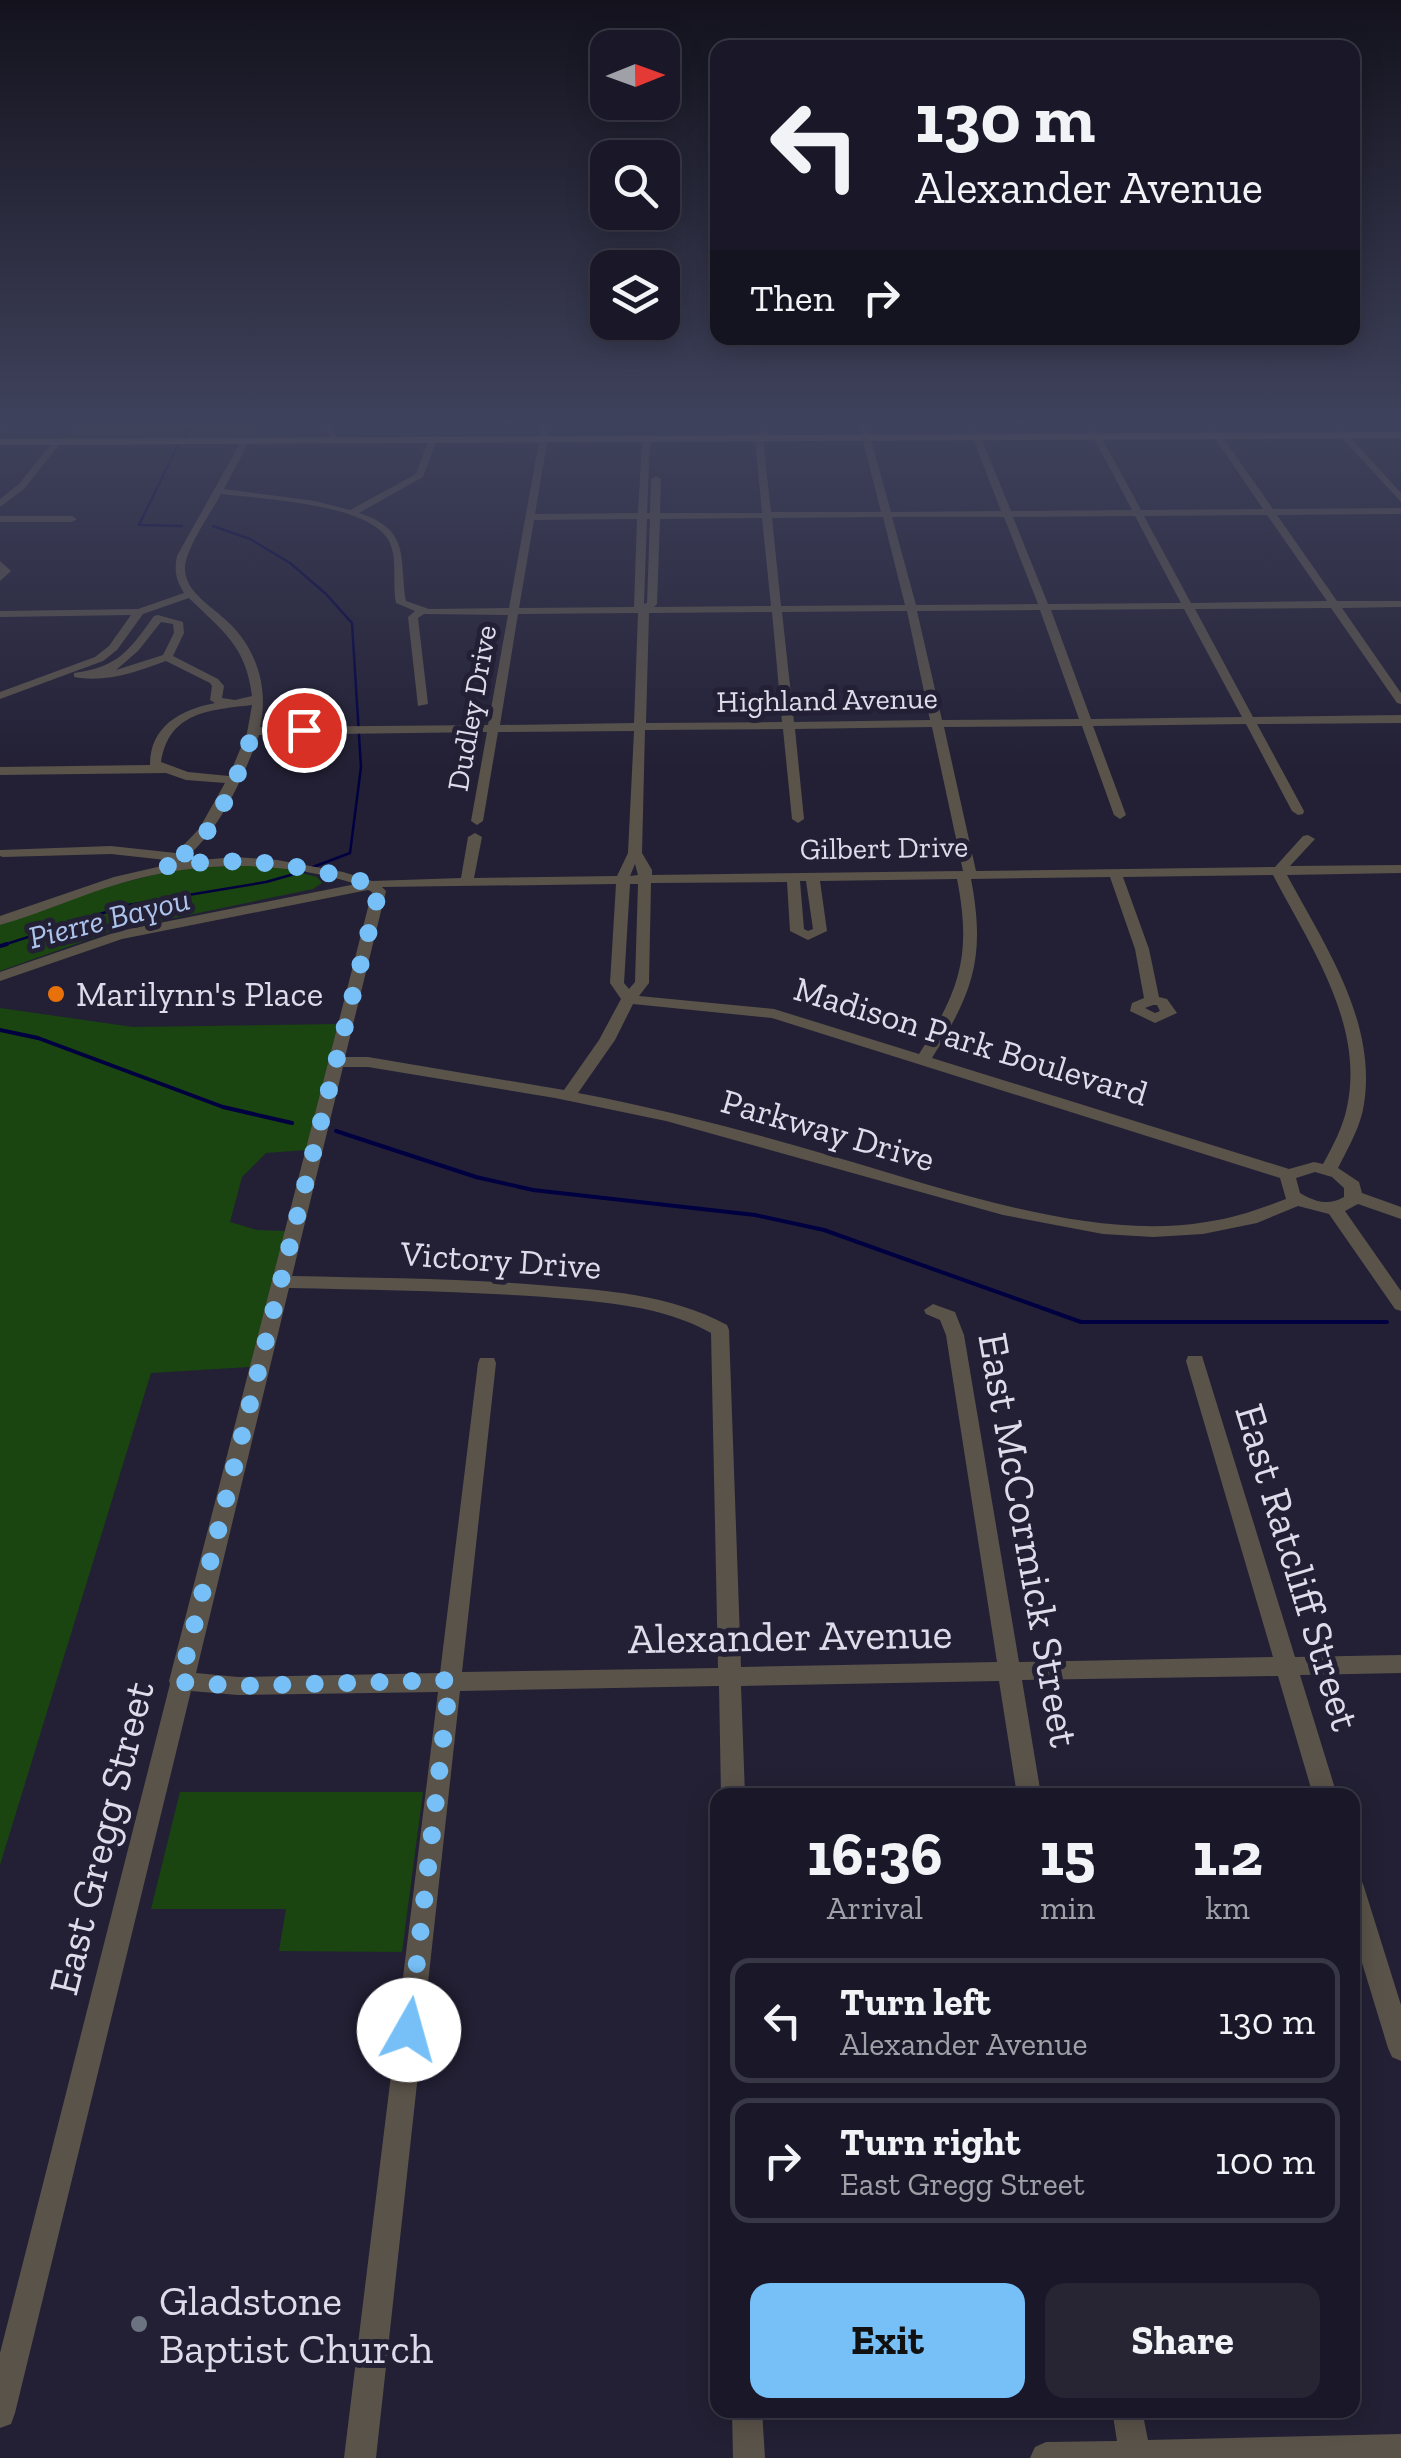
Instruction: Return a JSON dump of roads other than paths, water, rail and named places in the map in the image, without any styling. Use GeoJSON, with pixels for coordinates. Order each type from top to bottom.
{"type":"FeatureCollection","features":[{"type":"Feature","properties":{"kind":"street"},"geometry":{"type":"LineString","coordinates":[[162,867],[180,857],[204,834],[233,780],[253,730],[258,702],[244,650],[221,620],[180,579],[178,565],[192,540]]}},
{"type":"Feature","properties":{"kind":"street"},"geometry":{"type":"LineString","coordinates":[[393,540],[400,599],[406,607],[422,611],[1401,604]]}},
{"type":"Feature","properties":{"kind":"street","name":"Dudley Drive"},"geometry":{"type":"LineString","coordinates":[[467,880],[527,540]]}},
{"type":"Feature","properties":{"kind":"street"},"geometry":{"type":"LineString","coordinates":[[640,540],[638,605],[644,609]]}},
{"type":"Feature","properties":{"kind":"street"},"geometry":{"type":"LineString","coordinates":[[644,609],[652,604],[653,540]]}},
{"type":"Feature","properties":{"kind":"street"},"geometry":{"type":"LineString","coordinates":[[769,540],[798,819]]}},
{"type":"Feature","properties":{"kind":"street"},"geometry":{"type":"LineString","coordinates":[[894,540],[911,607],[973,916],[972,966],[955,1012],[924,1059]]}},
{"type":"Feature","properties":{"kind":"street"},"geometry":{"type":"LineString","coordinates":[[1017,540],[1120,815]]}},
{"type":"Feature","properties":{"kind":"street"},"geometry":{"type":"LineString","coordinates":[[1152,540],[1298,811]]}},
{"type":"Feature","properties":{"kind":"street"},"geometry":{"type":"LineString","coordinates":[[1289,540],[1401,702]]}},
{"type":"Feature","properties":{"kind":"street"},"geometry":{"type":"LineString","coordinates":[[0,564],[6,571],[0,578]]}},
{"type":"Feature","properties":{"kind":"street"},"geometry":{"type":"LineString","coordinates":[[0,614],[139,612],[191,594]]}},
{"type":"Feature","properties":{"kind":"street"},"geometry":{"type":"LineString","coordinates":[[628,998],[617,983],[623,878],[625,866],[635,853],[644,609]]}},
{"type":"Feature","properties":{"kind":"street"},"geometry":{"type":"LineString","coordinates":[[422,611],[413,617],[422,704]]}},
{"type":"Feature","properties":{"kind":"street"},"geometry":{"type":"LineString","coordinates":[[0,708],[78,674],[109,652],[139,612]]}},
{"type":"Feature","properties":{"kind":"street"},"geometry":{"type":"LineString","coordinates":[[0,696],[78,674],[102,672],[127,657],[158,618],[178,622],[178,633],[168,657]]}},
{"type":"Feature","properties":{"kind":"street"},"geometry":{"type":"LineString","coordinates":[[78,674],[125,672],[168,657],[214,681],[218,686],[216,700]]}},
{"type":"Feature","properties":{"kind":"street"},"geometry":{"type":"LineString","coordinates":[[165,769],[154,764],[161,737],[170,722],[216,700],[236,704]]}},
{"type":"Feature","properties":{"kind":"street"},"geometry":{"type":"LineString","coordinates":[[195,711],[258,702]]}},
{"type":"Feature","properties":{"kind":"street","name":"Highland Avenue"},"geometry":{"type":"LineString","coordinates":[[253,730],[1401,719]]}},
{"type":"Feature","properties":{"kind":"street"},"geometry":{"type":"LineString","coordinates":[[0,771],[165,769],[233,780]]}},
{"type":"Feature","properties":{"kind":"street"},"geometry":{"type":"LineString","coordinates":[[1308,840],[1278,871],[1344,1004],[1356,1042],[1359,1084],[1356,1106],[1330,1169]]}},
{"type":"Feature","properties":{"kind":"street"},"geometry":{"type":"LineString","coordinates":[[3,853],[111,850],[180,857]]}},
{"type":"Feature","properties":{"kind":"street"},"geometry":{"type":"LineString","coordinates":[[568,1096],[607,1040],[628,998],[642,983],[645,878],[635,853]]}},
{"type":"Feature","properties":{"kind":"street"},"geometry":{"type":"LineString","coordinates":[[0,921],[84,888],[162,867],[224,860],[304,868],[368,884]]}},
{"type":"Feature","properties":{"kind":"street","name":"Gilbert Drive"},"geometry":{"type":"LineString","coordinates":[[368,884],[1401,870]]}},
{"type":"Feature","properties":{"kind":"street"},"geometry":{"type":"LineString","coordinates":[[1115,873],[1142,949],[1152,1000]]}},
{"type":"Feature","properties":{"kind":"street"},"geometry":{"type":"LineString","coordinates":[[793,876],[797,931],[808,936],[820,931],[812,876]]}},
{"type":"Feature","properties":{"kind":"street"},"geometry":{"type":"LineString","coordinates":[[0,977],[119,935],[368,884]]}},
{"type":"Feature","properties":{"kind":"street","name":"East Gregg Street"},"geometry":{"type":"LineString","coordinates":[[0,2413],[379,896],[368,884]]}},
{"type":"Feature","properties":{"kind":"street","name":"Madison Park Boulevard"},"geometry":{"type":"LineString","coordinates":[[628,998],[774,1014],[1289,1175]]}},
{"type":"Feature","properties":{"kind":"street","name":"Parkway Drive"},"geometry":{"type":"LineString","coordinates":[[337,1062],[368,1062],[568,1096],[681,1120],[974,1202],[1072,1224],[1154,1231],[1204,1228],[1266,1216],[1298,1200]]}},
{"type":"Feature","properties":{"kind":"street"},"geometry":{"type":"LineString","coordinates":[[1354,1196],[1347,1204],[1334,1208],[1298,1200],[1288,1188],[1289,1175],[1303,1168],[1330,1169],[1347,1178],[1354,1196],[1401,1213]]}},
{"type":"Feature","properties":{"kind":"street"},"geometry":{"type":"LineString","coordinates":[[1334,1208],[1401,1306]]}},
{"type":"Feature","properties":{"kind":"street","name":"Victory Drive"},"geometry":{"type":"LineString","coordinates":[[280,1282],[579,1292],[699,1317],[714,1324],[720,1334],[730,1675]]}},
{"type":"Feature","properties":{"kind":"street","name":"East McCormick Street"},"geometry":{"type":"LineString","coordinates":[[933,1310],[948,1316],[955,1336],[1028,1788]]}},
{"type":"Feature","properties":{"kind":"street","name":"East Ratcliff Street"},"geometry":{"type":"LineString","coordinates":[[1194,1361],[1323,1788]]}},
{"type":"Feature","properties":{"kind":"street"},"geometry":{"type":"LineString","coordinates":[[360,2458],[487,1363]]}},
{"type":"Feature","properties":{"kind":"street","name":"Alexander Avenue"},"geometry":{"type":"LineString","coordinates":[[180,1682],[238,1686],[1401,1664]]}},
{"type":"Feature","properties":{"kind":"street"},"geometry":{"type":"LineString","coordinates":[[730,1675],[733,1788]]}},
{"type":"Feature","properties":{"kind":"street"},"geometry":{"type":"LineString","coordinates":[[1360,1913],[1401,2048]]}},
{"type":"Feature","properties":{"kind":"street"},"geometry":{"type":"LineString","coordinates":[[748,2418],[748,2458]]}},
{"type":"Feature","properties":{"kind":"street"},"geometry":{"type":"LineString","coordinates":[[1128,2418],[1135,2456]]}},
{"type":"Feature","properties":{"kind":"street"},"geometry":{"type":"LineString","coordinates":[[1046,2458],[1401,2450]]}},
{"type":"Feature","properties":{"kind":"waterway","name":"Pierre Bayou"},"geometry":{"type":"LineString","coordinates":[[251,540],[290,563],[352,623],[361,767],[350,853],[313,867]]}},
{"type":"Feature","properties":{"kind":"waterway","name":"Pierre Bayou"},"geometry":{"type":"LineString","coordinates":[[7,944],[0,946],[128,905],[266,882],[305,871]]}},
{"type":"Feature","properties":{"kind":"waterway"},"geometry":{"type":"LineString","coordinates":[[0,1030],[38,1038],[223,1107],[292,1123]]}},
{"type":"Feature","properties":{"kind":"waterway"},"geometry":{"type":"LineString","coordinates":[[336,1131],[476,1177],[533,1190],[755,1215],[824,1230],[1081,1322],[1387,1322]]}},
{"type":"Feature","properties":{"kind":"place","name":"Marilynn's Place"},"geometry":{"type":"Point","coordinates":[56,994]}},
{"type":"Feature","properties":{"kind":"place","name":"Gladstone Baptist Church"},"geometry":{"type":"Point","coordinates":[139,2324]}}]}
